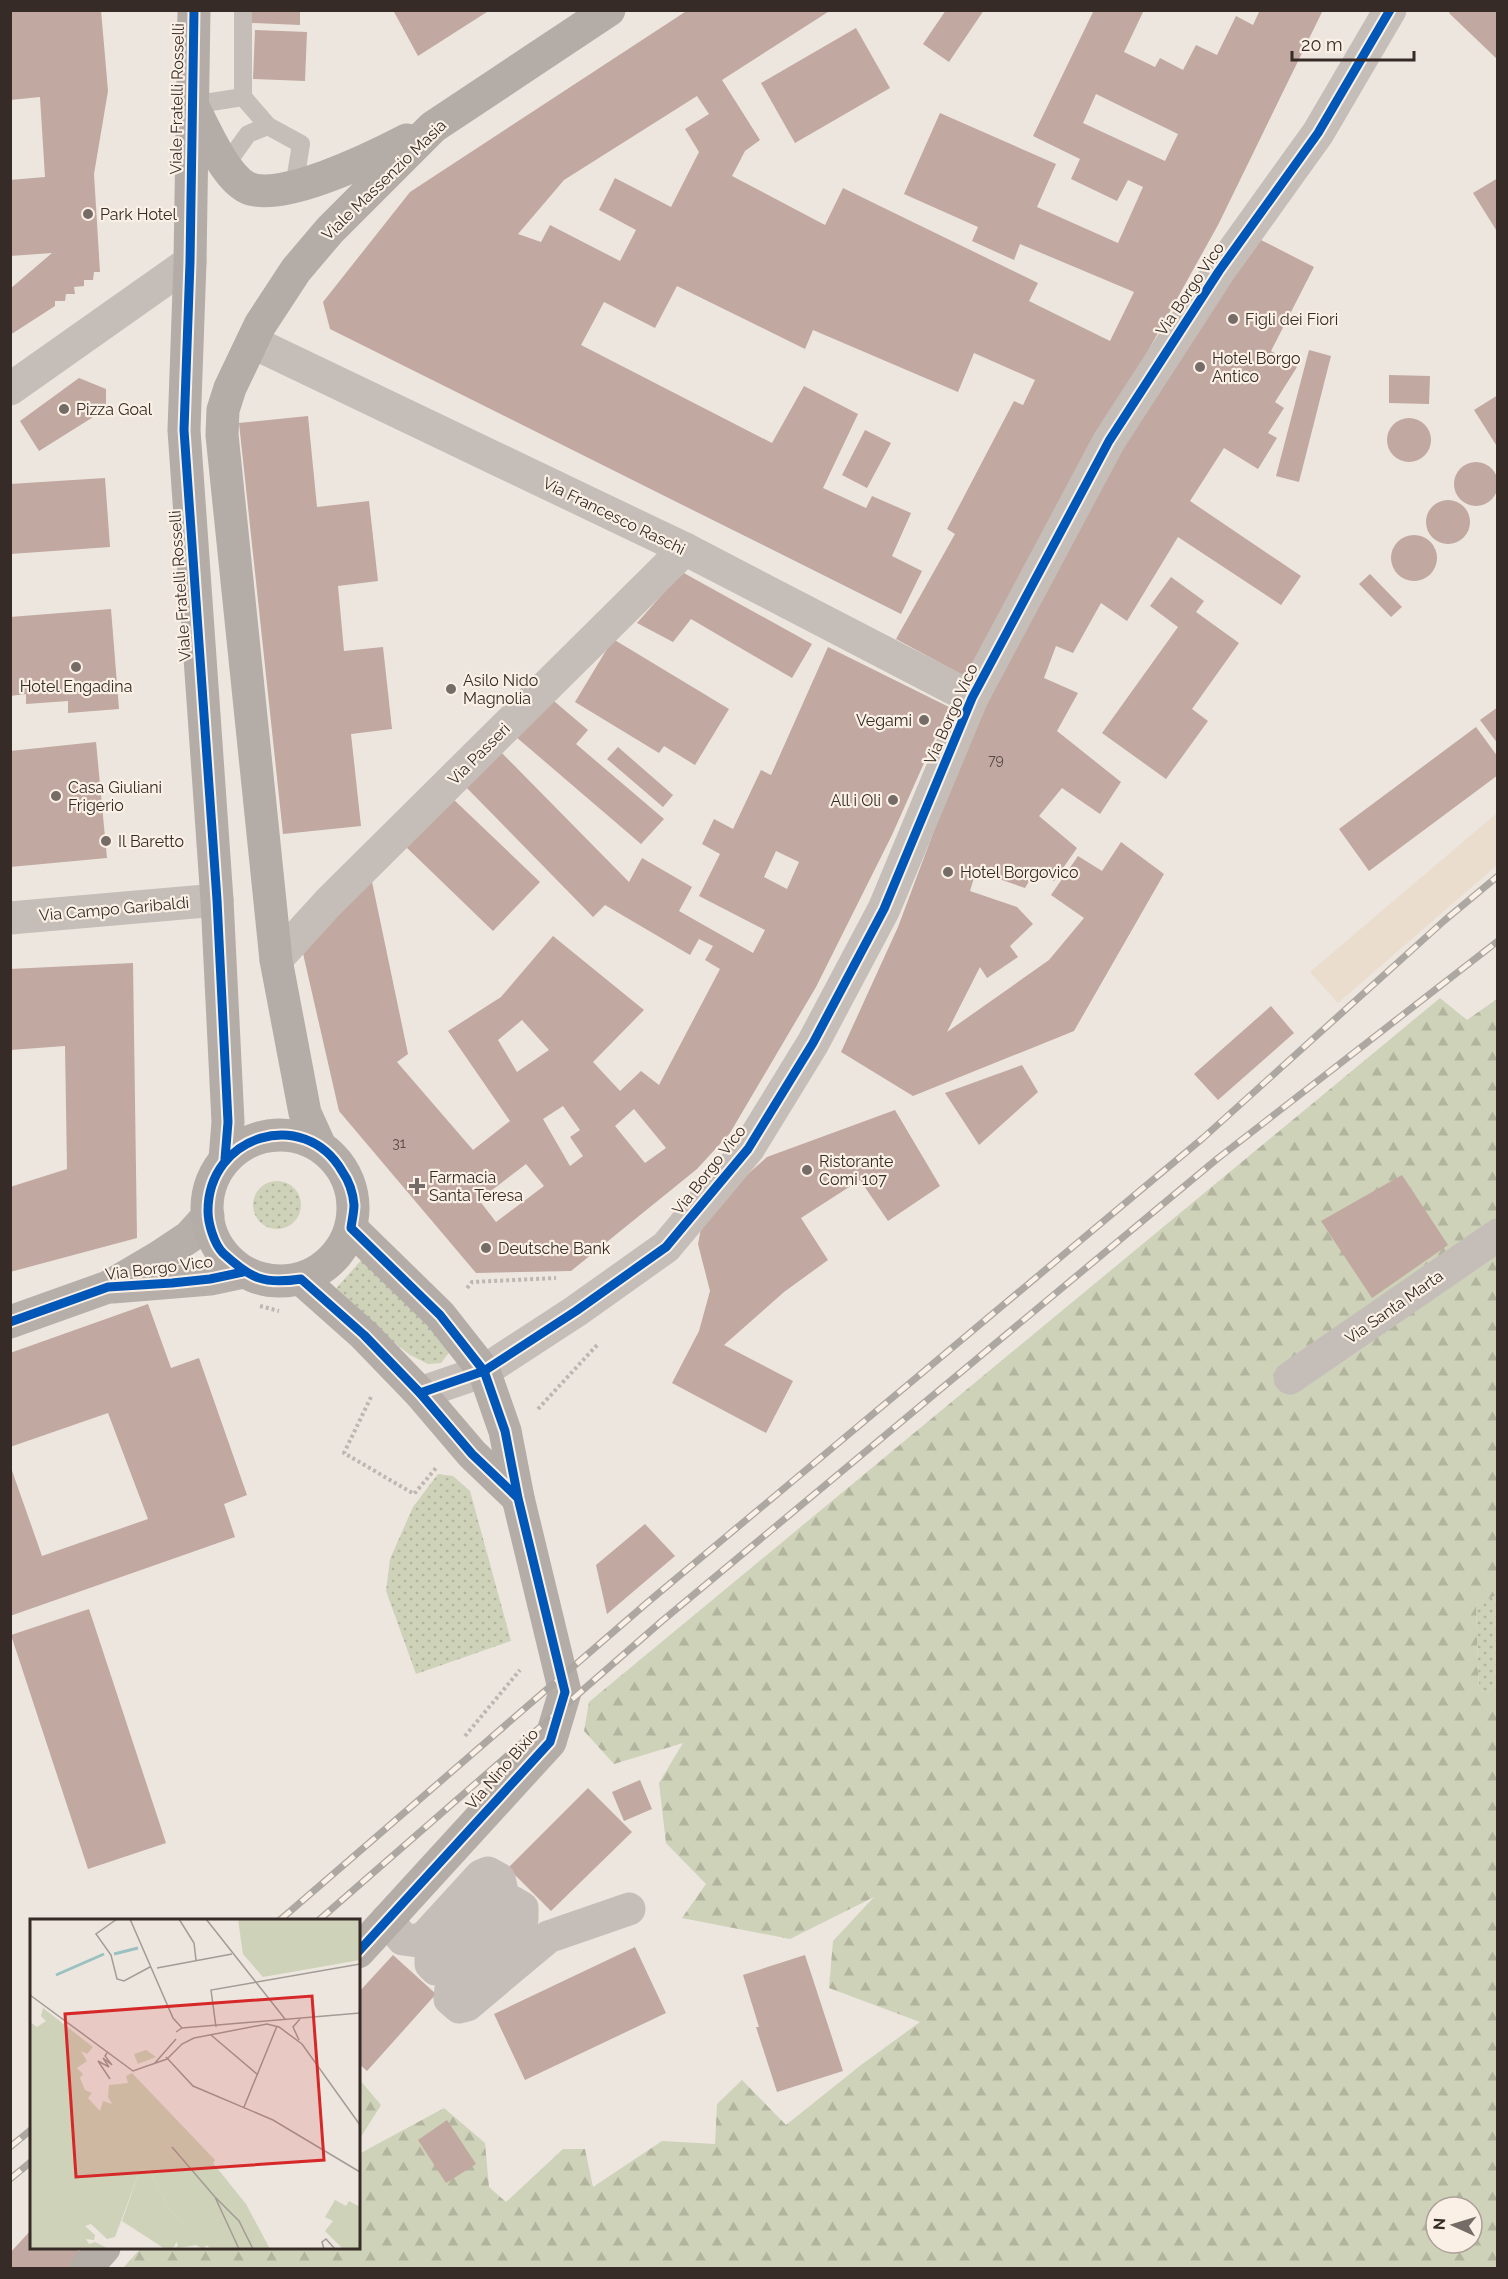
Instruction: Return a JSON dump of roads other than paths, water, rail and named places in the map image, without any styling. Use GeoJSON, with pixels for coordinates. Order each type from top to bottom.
{"type":"FeatureCollection","features":[{"type":"Feature","properties":{"kind":"main road","name":"Viale Fratelli Rosselli"},"geometry":{"type":"LineString","coordinates":[[194,10],[190,262],[184,430],[217,900],[228,1122],[225,1159]]}},
{"type":"Feature","properties":{"kind":"main road","name":"Viale Massenzio Masia"},"geometry":{"type":"LineString","coordinates":[[252,342],[260,325],[296,270],[330,230],[433,127],[609,10]]}},
{"type":"Feature","properties":{"kind":"main road"},"geometry":{"type":"LineString","coordinates":[[192,105],[225,166],[246,188],[267,192],[294,187],[362,163],[433,127]]}},
{"type":"Feature","properties":{"kind":"main road"},"geometry":{"type":"LineString","coordinates":[[252,342],[230,388],[223,410],[222,435],[276,960],[305,1113],[320,1146]]}},
{"type":"Feature","properties":{"kind":"main road"},"geometry":{"type":"LineString","coordinates":[[270,1135],[296,1136],[320,1146],[337,1162],[349,1182],[354,1205],[351,1228],[340,1251],[323,1268],[301,1279],[281,1282],[261,1280],[243,1272],[218,1248],[208,1216],[208,1195],[214,1176],[225,1159],[246,1143],[270,1135]]}},
{"type":"Feature","properties":{"kind":"main road","name":"Via Borgo Vico"},"geometry":{"type":"LineString","coordinates":[[10,1322],[108,1287],[189,1237],[208,1216]]}},
{"type":"Feature","properties":{"kind":"main road","name":"Via Nino Bixio"},"geometry":{"type":"LineString","coordinates":[[351,1228],[440,1315],[484,1371],[505,1431],[518,1498],[565,1692],[550,1742],[360,1950]]}},
{"type":"Feature","properties":{"kind":"main road","name":"Via Borgo Vico"},"geometry":{"type":"LineString","coordinates":[[108,1287],[210,1279],[243,1272]]}},
{"type":"Feature","properties":{"kind":"main road"},"geometry":{"type":"LineString","coordinates":[[301,1279],[364,1335],[420,1393],[472,1454],[518,1498]]}},
{"type":"Feature","properties":{"kind":"main road"},"geometry":{"type":"LineString","coordinates":[[86,2268],[102,2249]]}},
{"type":"Feature","properties":{"kind":"street","name":"Via Borgo Vico"},"geometry":{"type":"LineString","coordinates":[[420,1393],[484,1371],[576,1311],[666,1247],[748,1149],[813,1043],[884,909],[972,698],[1109,441],[1219,271],[1318,133],[1390,10]]}},
{"type":"Feature","properties":{"kind":"street"},"geometry":{"type":"LineString","coordinates":[[10,389],[190,262]]}},
{"type":"Feature","properties":{"kind":"street","name":"Via Francesco Raschi"},"geometry":{"type":"LineString","coordinates":[[252,342],[685,549],[972,698]]}},
{"type":"Feature","properties":{"kind":"street","name":"Via Passeri"},"geometry":{"type":"LineString","coordinates":[[276,960],[328,903],[685,549]]}},
{"type":"Feature","properties":{"kind":"street","name":"Via Campo Garibaldi"},"geometry":{"type":"LineString","coordinates":[[10,918],[217,900]]}},
{"type":"Feature","properties":{"kind":"street","name":"Via Santa Marta"},"geometry":{"type":"LineString","coordinates":[[1290,1378],[1497,1235]]}},
{"type":"Feature","properties":{"kind":"street"},"geometry":{"type":"LineString","coordinates":[[387,1920],[403,1939],[418,1941],[427,1935],[481,1876],[488,1874],[499,1879],[501,1887],[497,1894],[431,1958],[433,1967],[438,1970],[445,1969],[505,1905],[512,1902],[522,1908],[522,1919],[451,1988],[449,1996],[452,2003],[464,2007],[548,1937],[629,1909]]}},
{"type":"Feature","properties":{"kind":"lane"},"geometry":{"type":"LineString","coordinates":[[243,10],[243,96],[268,126],[302,144],[294,187]]}},
{"type":"Feature","properties":{"kind":"lane"},"geometry":{"type":"LineString","coordinates":[[192,105],[243,96]]}},
{"type":"Feature","properties":{"kind":"lane"},"geometry":{"type":"LineString","coordinates":[[225,166],[248,134],[268,126]]}},
{"type":"Feature","properties":{"kind":"railway"},"geometry":{"type":"LineString","coordinates":[[281,1919],[648,1602],[1203,1138],[1445,920],[1498,876]]}},
{"type":"Feature","properties":{"kind":"railway"},"geometry":{"type":"LineString","coordinates":[[320,1919],[662,1621],[1217,1159],[1498,941]]}},
{"type":"Feature","properties":{"kind":"railway"},"geometry":{"type":"LineString","coordinates":[[10,2147],[30,2131]]}},
{"type":"Feature","properties":{"kind":"railway"},"geometry":{"type":"LineString","coordinates":[[10,2179],[30,2163]]}},
{"type":"Feature","properties":{"kind":"place","name":"Park Hotel"},"geometry":{"type":"Point","coordinates":[88,214]}},
{"type":"Feature","properties":{"kind":"place","name":"Figli dei Fiori"},"geometry":{"type":"Point","coordinates":[1233,319]}},
{"type":"Feature","properties":{"kind":"place","name":"Hotel Borgo Antico"},"geometry":{"type":"Point","coordinates":[1200,367]}},
{"type":"Feature","properties":{"kind":"place","name":"Pizza Goal"},"geometry":{"type":"Point","coordinates":[64,409]}},
{"type":"Feature","properties":{"kind":"place","name":"Hotel Engadina"},"geometry":{"type":"Point","coordinates":[76,667]}},
{"type":"Feature","properties":{"kind":"place","name":"Asilo Nido Magnolia"},"geometry":{"type":"Point","coordinates":[451,689]}},
{"type":"Feature","properties":{"kind":"place","name":"Vegami"},"geometry":{"type":"Point","coordinates":[924,720]}},
{"type":"Feature","properties":{"kind":"place","name":"Casa Giuliani Frigerio"},"geometry":{"type":"Point","coordinates":[56,796]}},
{"type":"Feature","properties":{"kind":"place","name":"All i Oli"},"geometry":{"type":"Point","coordinates":[893,800]}},
{"type":"Feature","properties":{"kind":"place","name":"Il Baretto"},"geometry":{"type":"Point","coordinates":[106,841]}},
{"type":"Feature","properties":{"kind":"place","name":"Hotel Borgovico"},"geometry":{"type":"Point","coordinates":[948,872]}},
{"type":"Feature","properties":{"kind":"place","name":"Ristorante Comi 107"},"geometry":{"type":"Point","coordinates":[807,1170]}},
{"type":"Feature","properties":{"kind":"place","name":"Farmacia Santa Teresa"},"geometry":{"type":"Point","coordinates":[417,1186]}},
{"type":"Feature","properties":{"kind":"place","name":"Deutsche Bank"},"geometry":{"type":"Point","coordinates":[486,1248]}}]}
